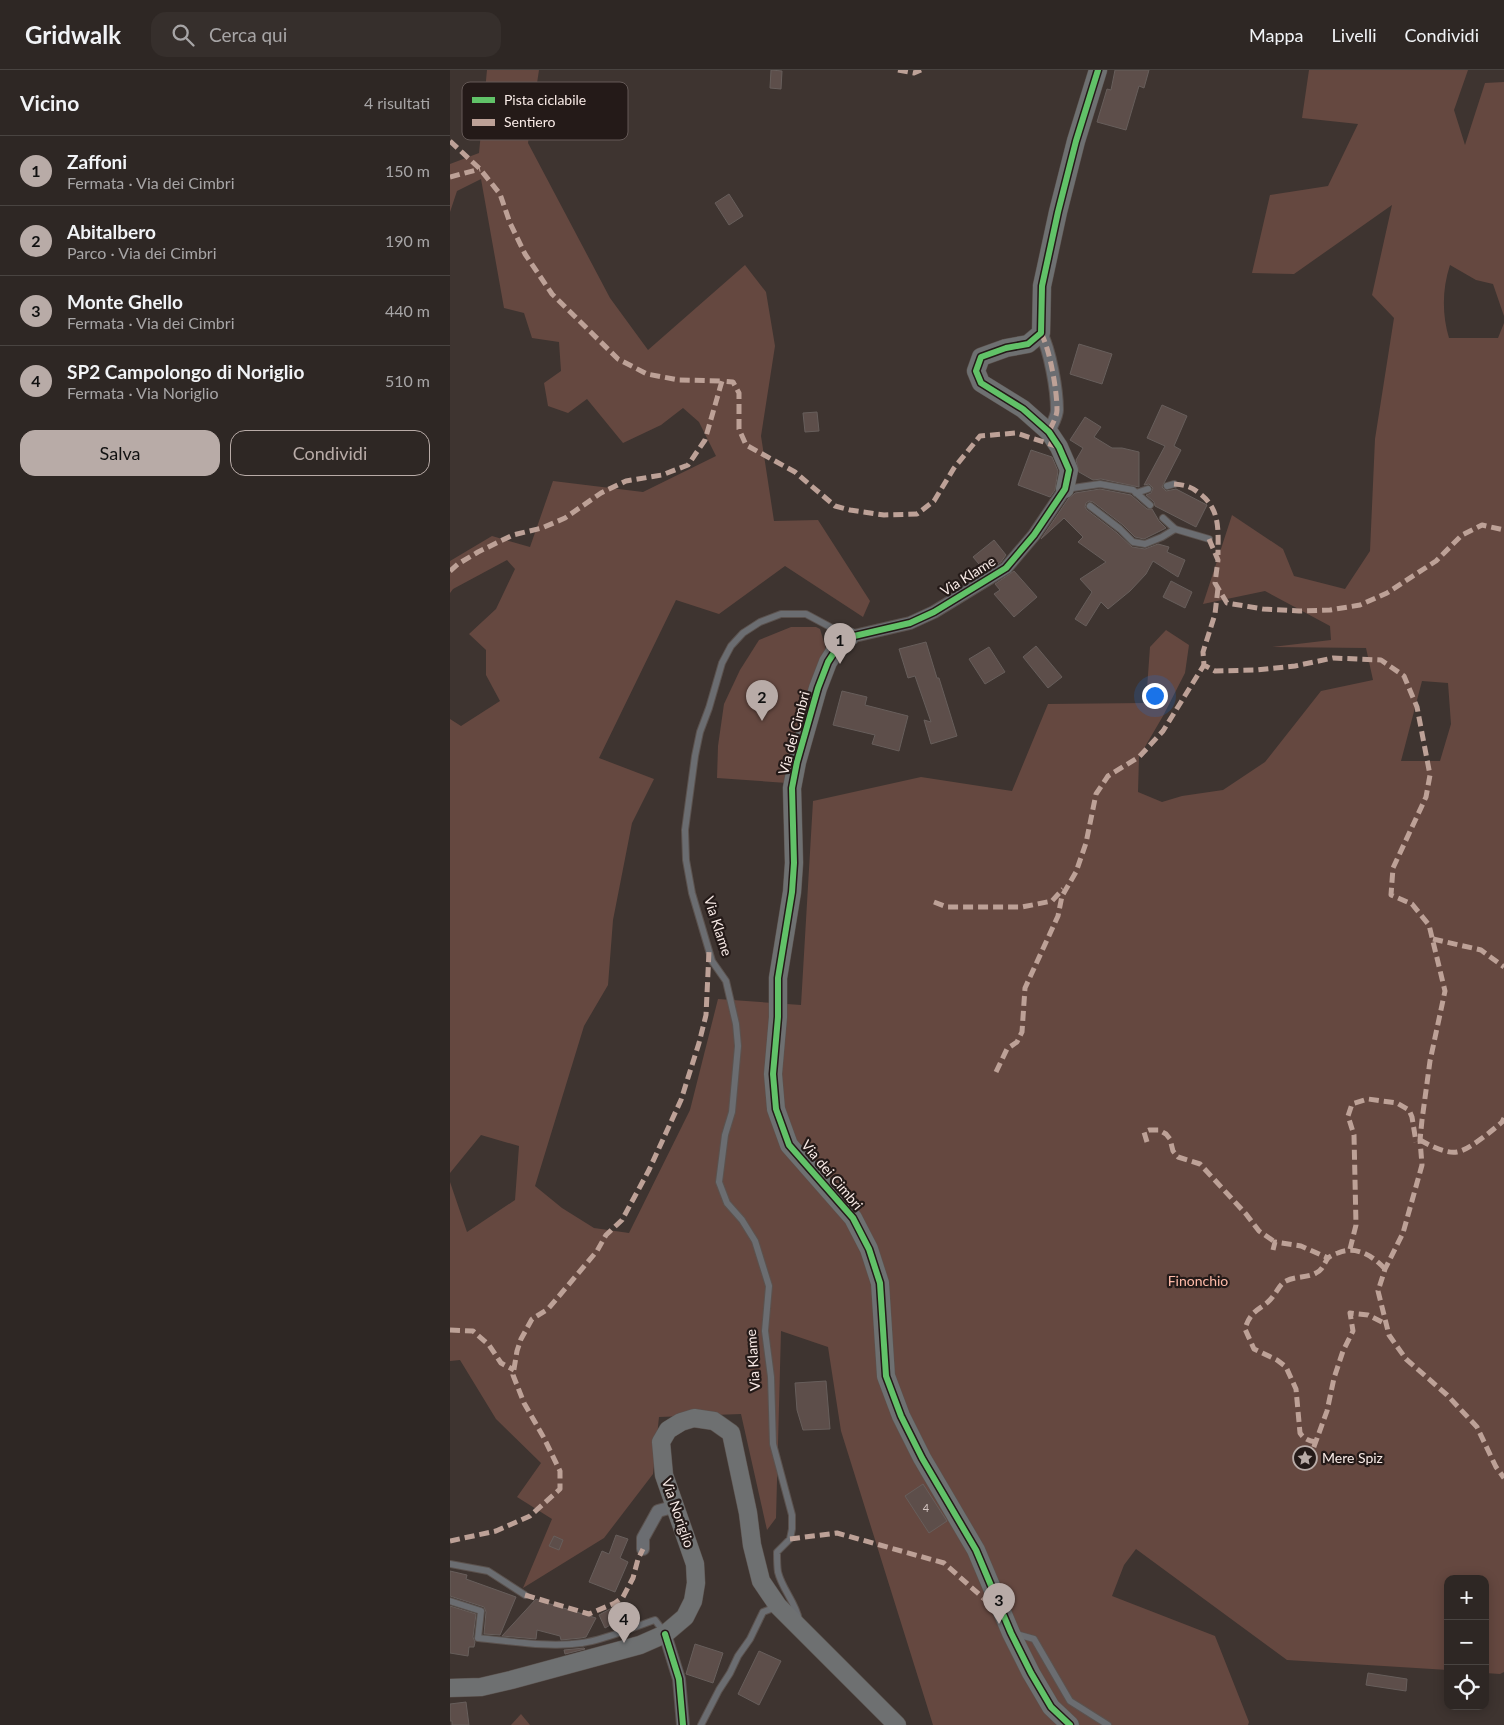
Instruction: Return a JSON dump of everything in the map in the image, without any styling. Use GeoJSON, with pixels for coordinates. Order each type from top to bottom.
{"type":"FeatureCollection","features":[{"type":"Feature","properties":{"kind":"street"},"geometry":{"type":"LineString","coordinates":[[1049,432],[1058,412],[1051,364],[1041,333],[1042,286],[1076,141],[1098,70]]}},
{"type":"Feature","properties":{"kind":"street"},"geometry":{"type":"LineString","coordinates":[[1041,333],[1028,344],[1006,348],[981,357],[976,371],[981,383],[1023,409],[1049,432],[1059,447],[1069,470],[1068,492]]}},
{"type":"Feature","properties":{"kind":"street","name":"Via Klame"},"geometry":{"type":"LineString","coordinates":[[850,637],[910,623],[934,612],[1006,568],[1068,492]]}},
{"type":"Feature","properties":{"kind":"street","name":"Via dei Cimbri"},"geometry":{"type":"LineString","coordinates":[[850,637],[841,642],[828,662],[797,762],[792,788],[794,863],[792,892],[778,978],[778,1017],[773,1074],[776,1109],[789,1145],[853,1218],[869,1249],[880,1283],[886,1376],[901,1416],[976,1550],[1011,1633],[1031,1673],[1051,1707],[1070,1725]]}},
{"type":"Feature","properties":{"kind":"street","name":"Via Noriglio"},"geometry":{"type":"LineString","coordinates":[[450,1688],[481,1686],[511,1680],[640,1645],[665,1634],[685,1617],[693,1601],[696,1583],[695,1564],[664,1474],[661,1442],[668,1430],[681,1422],[694,1418],[714,1421],[731,1433],[748,1513],[752,1545],[761,1581],[778,1606],[897,1725]]}},
{"type":"Feature","properties":{"kind":"street"},"geometry":{"type":"LineString","coordinates":[[643,1549],[643,1538],[658,1511],[676,1506]]}},
{"type":"Feature","properties":{"kind":"street"},"geometry":{"type":"LineString","coordinates":[[665,1634],[679,1679],[683,1725]]}},
{"type":"Feature","properties":{"kind":"lane"},"geometry":{"type":"LineString","coordinates":[[1068,492],[1100,484],[1133,490],[1150,505]]}},
{"type":"Feature","properties":{"kind":"lane"},"geometry":{"type":"LineString","coordinates":[[1136,493],[1148,489]]}},
{"type":"Feature","properties":{"kind":"lane"},"geometry":{"type":"LineString","coordinates":[[1090,506],[1120,529],[1133,542],[1145,544],[1175,529]]}},
{"type":"Feature","properties":{"kind":"lane"},"geometry":{"type":"LineString","coordinates":[[1163,518],[1175,529],[1209,539]]}},
{"type":"Feature","properties":{"kind":"lane","name":"Via Klame"},"geometry":{"type":"LineString","coordinates":[[800,1627],[797,1611],[778,1572],[777,1552],[790,1539],[792,1514],[773,1444],[771,1377],[765,1330],[769,1286],[755,1241],[742,1220],[727,1202],[718,1182],[725,1134],[732,1112],[738,1046],[736,1024],[726,981],[712,961],[692,893],[686,860],[685,830],[700,732],[722,663],[731,646],[742,633],[760,622],[781,614],[806,614],[850,637]]}},
{"type":"Feature","properties":{"kind":"lane"},"geometry":{"type":"LineString","coordinates":[[450,1564],[488,1571],[525,1595]]}},
{"type":"Feature","properties":{"kind":"lane"},"geometry":{"type":"LineString","coordinates":[[450,1601],[481,1611],[478,1638],[545,1644],[580,1644],[603,1639],[656,1620],[665,1634]]}},
{"type":"Feature","properties":{"kind":"lane"},"geometry":{"type":"LineString","coordinates":[[701,1725],[718,1690],[730,1673],[763,1612],[778,1606]]}},
{"type":"Feature","properties":{"kind":"lane"},"geometry":{"type":"LineString","coordinates":[[1011,1633],[1034,1638],[1070,1701],[1108,1725]]}},
{"type":"Feature","properties":{"kind":"green space","name":"Finonchio"},"geometry":{"type":"Polygon","coordinates":[[[487,70],[539,70],[537,82],[486,82],[487,70]]]}},
{"type":"Feature","properties":{"kind":"green space","name":"Finonchio"},"geometry":{"type":"Polygon","coordinates":[[[1309,70],[1468,70],[1454,110],[1465,145],[1485,83],[1504,82],[1504,316],[1493,284],[1476,280],[1450,265],[1445,283],[1444,302],[1449,338],[1498,338],[1504,323],[1504,1672],[1500,1674],[1489,1673],[1489,1575],[1444,1575],[1444,1670],[1287,1660],[1136,1549],[1124,1565],[1112,1596],[1215,1636],[1249,1722],[1248,1725],[933,1725],[841,1431],[828,1347],[781,1331],[776,1518],[767,1530],[741,1414],[659,1417],[653,1474],[604,1538],[523,1588],[552,1519],[517,1497],[541,1463],[496,1419],[460,1360],[450,1361],[450,1182],[467,1232],[515,1200],[519,1146],[481,1135],[450,1173],[450,719],[461,726],[500,701],[486,675],[486,650],[469,634],[496,609],[515,569],[507,560],[453,589],[450,593],[450,561],[492,536],[530,547],[553,481],[643,492],[716,456],[699,422],[683,408],[661,425],[623,443],[587,399],[568,413],[548,406],[544,383],[561,371],[559,342],[532,338],[524,313],[504,308],[481,179],[457,191],[450,212],[450,164],[479,153],[480,140],[528,140],[528,143],[610,298],[648,350],[745,265],[766,292],[775,346],[761,436],[774,521],[818,520],[870,601],[863,617],[785,566],[719,614],[676,600],[599,758],[654,779],[632,823],[613,920],[608,985],[584,1026],[535,1186],[562,1208],[594,1228],[629,1233],[690,1110],[718,999],[801,1005],[813,801],[921,777],[1012,791],[1048,704],[1146,703],[1150,647],[1166,630],[1189,645],[1185,673],[1139,757],[1138,792],[1162,802],[1182,796],[1223,790],[1265,762],[1321,691],[1373,680],[1366,648],[1272,647],[1331,640],[1330,626],[1265,591],[1203,604],[1232,515],[1283,549],[1294,576],[1345,589],[1370,551],[1375,439],[1394,318],[1372,295],[1392,205],[1294,274],[1252,273],[1270,195],[1328,186],[1358,124],[1302,118],[1309,70]],[[1422,681],[1401,761],[1440,761],[1451,724],[1448,683],[1422,681]]]}},
{"type":"Feature","properties":{"kind":"green space"},"geometry":{"type":"Polygon","coordinates":[[[791,627],[816,627],[820,629],[826,649],[787,783],[717,778],[718,746],[724,704],[740,670],[759,640],[791,627]]]}},
{"type":"Feature","properties":{"kind":"green space"},"geometry":{"type":"Polygon","coordinates":[[[521,1714],[530,1725],[511,1725],[521,1714]]]}},
{"type":"Feature","properties":{"kind":"building"},"geometry":{"type":"Polygon","coordinates":[[[771,70],[782,71],[781,89],[770,88],[771,70]]]}},
{"type":"Feature","properties":{"kind":"building"},"geometry":{"type":"Polygon","coordinates":[[[1115,70],[1149,70],[1144,88],[1139,86],[1126,130],[1097,122],[1107,89],[1111,90],[1115,70]]]}},
{"type":"Feature","properties":{"kind":"building"},"geometry":{"type":"Polygon","coordinates":[[[729,194],[743,216],[729,225],[715,203],[729,194]]]}},
{"type":"Feature","properties":{"kind":"building"},"geometry":{"type":"Polygon","coordinates":[[[1079,344],[1112,354],[1102,384],[1070,374],[1079,344]]]}},
{"type":"Feature","properties":{"kind":"building"},"geometry":{"type":"Polygon","coordinates":[[[1162,405],[1187,416],[1174,446],[1181,450],[1162,487],[1166,491],[1176,489],[1207,505],[1196,527],[1155,506],[1154,502],[1146,495],[1151,493],[1153,488],[1149,484],[1144,485],[1165,446],[1147,438],[1162,405]]]}},
{"type":"Feature","properties":{"kind":"building"},"geometry":{"type":"Polygon","coordinates":[[[817,412],[819,431],[805,432],[803,413],[817,412]]]}},
{"type":"Feature","properties":{"kind":"building"},"geometry":{"type":"Polygon","coordinates":[[[1085,417],[1101,427],[1094,437],[1112,448],[1139,452],[1139,487],[1101,479],[1093,480],[1079,472],[1076,460],[1083,448],[1070,440],[1085,417]]]}},
{"type":"Feature","properties":{"kind":"building"},"geometry":{"type":"Polygon","coordinates":[[[1031,450],[1052,457],[1058,471],[1055,490],[1050,497],[1018,485],[1031,450]]]}},
{"type":"Feature","properties":{"kind":"building"},"geometry":{"type":"Polygon","coordinates":[[[1100,489],[1131,495],[1147,509],[1152,509],[1166,528],[1144,539],[1135,537],[1123,525],[1093,502],[1089,501],[1086,503],[1085,507],[1087,510],[1132,547],[1145,549],[1158,544],[1169,547],[1167,552],[1185,560],[1178,577],[1153,561],[1146,574],[1130,591],[1108,609],[1101,602],[1086,626],[1075,619],[1092,592],[1080,579],[1106,562],[1078,542],[1083,537],[1064,518],[1041,539],[1068,499],[1075,493],[1100,489]]]}},
{"type":"Feature","properties":{"kind":"building"},"geometry":{"type":"Polygon","coordinates":[[[994,540],[1006,555],[1001,562],[985,571],[973,557],[994,540]]]}},
{"type":"Feature","properties":{"kind":"building"},"geometry":{"type":"Polygon","coordinates":[[[1014,571],[1037,597],[1014,617],[994,594],[1000,590],[995,584],[1014,571]]]}},
{"type":"Feature","properties":{"kind":"building"},"geometry":{"type":"Polygon","coordinates":[[[1171,581],[1192,592],[1185,608],[1163,597],[1171,581]]]}},
{"type":"Feature","properties":{"kind":"building"},"geometry":{"type":"Polygon","coordinates":[[[926,642],[957,736],[931,744],[924,720],[931,722],[915,676],[908,678],[899,649],[926,642]]]}},
{"type":"Feature","properties":{"kind":"building"},"geometry":{"type":"Polygon","coordinates":[[[1036,646],[1062,677],[1048,688],[1023,657],[1036,646]]]}},
{"type":"Feature","properties":{"kind":"building"},"geometry":{"type":"Polygon","coordinates":[[[989,647],[1005,672],[985,684],[969,659],[989,647]]]}},
{"type":"Feature","properties":{"kind":"building"},"geometry":{"type":"Polygon","coordinates":[[[842,691],[867,697],[865,705],[908,716],[899,751],[872,744],[875,735],[833,725],[842,691]]]}},
{"type":"Feature","properties":{"kind":"building"},"geometry":{"type":"Polygon","coordinates":[[[826,1381],[830,1429],[803,1430],[797,1410],[795,1383],[826,1381]]]}},
{"type":"Feature","properties":{"kind":"building"},"geometry":{"type":"Polygon","coordinates":[[[923,1484],[947,1521],[929,1533],[905,1496],[923,1484]]]}},
{"type":"Feature","properties":{"kind":"building"},"geometry":{"type":"Polygon","coordinates":[[[616,1535],[628,1539],[620,1558],[628,1562],[615,1592],[589,1582],[602,1551],[609,1554],[616,1535]]]}},
{"type":"Feature","properties":{"kind":"building"},"geometry":{"type":"Polygon","coordinates":[[[554,1536],[563,1540],[559,1550],[549,1546],[554,1536]]]}},
{"type":"Feature","properties":{"kind":"building"},"geometry":{"type":"Polygon","coordinates":[[[450,1571],[467,1575],[466,1579],[516,1597],[500,1635],[484,1634],[486,1612],[484,1607],[450,1596],[450,1571]]]}},
{"type":"Feature","properties":{"kind":"building"},"geometry":{"type":"Polygon","coordinates":[[[536,1599],[596,1618],[586,1637],[581,1638],[561,1640],[560,1636],[537,1630],[536,1639],[502,1636],[536,1599]]]}},
{"type":"Feature","properties":{"kind":"building"},"geometry":{"type":"Polygon","coordinates":[[[621,1603],[628,1615],[605,1628],[599,1615],[621,1603]]]}},
{"type":"Feature","properties":{"kind":"building"},"geometry":{"type":"Polygon","coordinates":[[[450,1606],[476,1614],[473,1637],[475,1642],[474,1647],[469,1647],[468,1656],[450,1653],[450,1606]]]}},
{"type":"Feature","properties":{"kind":"building"},"geometry":{"type":"Polygon","coordinates":[[[695,1644],[723,1653],[713,1683],[686,1674],[695,1644]]]}},
{"type":"Feature","properties":{"kind":"building"},"geometry":{"type":"Polygon","coordinates":[[[584,1648],[565,1654],[564,1650],[584,1648]]]}},
{"type":"Feature","properties":{"kind":"building"},"geometry":{"type":"Polygon","coordinates":[[[759,1651],[781,1661],[759,1705],[738,1694],[759,1651]]]}},
{"type":"Feature","properties":{"kind":"building"},"geometry":{"type":"Polygon","coordinates":[[[1368,1673],[1407,1679],[1406,1691],[1366,1685],[1368,1673]]]}},
{"type":"Feature","properties":{"kind":"building"},"geometry":{"type":"Polygon","coordinates":[[[466,1702],[469,1725],[452,1725],[452,1721],[450,1721],[450,1704],[466,1702]]]}},
{"type":"Feature","properties":{"kind":"marked path"},"geometry":{"type":"LineString","coordinates":[[898,70],[914,73],[921,70]]}},
{"type":"Feature","properties":{"kind":"marked path"},"geometry":{"type":"LineString","coordinates":[[450,141],[480,169],[500,194],[510,223],[525,254],[552,294],[618,359],[647,374],[679,380],[722,381]]}},
{"type":"Feature","properties":{"kind":"marked path"},"geometry":{"type":"LineString","coordinates":[[450,177],[480,169]]}},
{"type":"Feature","properties":{"kind":"marked path"},"geometry":{"type":"LineString","coordinates":[[1041,333],[1050,360],[1057,402],[1056,416],[1049,432]]}},
{"type":"Feature","properties":{"kind":"marked path"},"geometry":{"type":"LineString","coordinates":[[450,571],[478,552],[513,535],[542,528],[565,518],[601,493],[626,481],[662,475],[688,465],[705,440],[722,381],[733,382],[739,393],[739,429],[746,445],[795,472],[835,506],[850,510],[884,515],[917,514],[934,501],[954,468],[980,436],[1016,433],[1059,447]]}},
{"type":"Feature","properties":{"kind":"marked path"},"geometry":{"type":"LineString","coordinates":[[1174,484],[1184,485],[1193,489],[1206,499],[1211,506],[1217,521],[1218,555]]}},
{"type":"Feature","properties":{"kind":"marked path"},"geometry":{"type":"LineString","coordinates":[[1209,539],[1218,560],[1215,583],[1227,603],[1263,609],[1299,611],[1330,610],[1360,605],[1387,593],[1436,561],[1462,535],[1482,525],[1504,530]]}},
{"type":"Feature","properties":{"kind":"marked path"},"geometry":{"type":"LineString","coordinates":[[1218,588],[1215,614],[1203,652],[1204,665],[1215,671],[1257,670],[1295,666],[1333,658],[1381,660],[1404,676],[1417,707],[1430,775],[1426,797],[1393,868],[1391,895],[1412,904],[1429,925],[1445,991],[1430,1061],[1422,1120],[1420,1140],[1422,1165],[1403,1233],[1385,1269],[1378,1291],[1389,1335],[1406,1359],[1447,1395],[1477,1427],[1496,1467],[1504,1478]]}},
{"type":"Feature","properties":{"kind":"marked path"},"geometry":{"type":"LineString","coordinates":[[996,1072],[1007,1049],[1017,1042],[1022,1032],[1025,988],[1058,916],[1062,896],[1076,872],[1086,843],[1096,794],[1108,776],[1139,757],[1163,731],[1204,665]]}},
{"type":"Feature","properties":{"kind":"marked path"},"geometry":{"type":"LineString","coordinates":[[934,902],[947,907],[1022,907],[1052,901],[1063,889]]}},
{"type":"Feature","properties":{"kind":"marked path"},"geometry":{"type":"LineString","coordinates":[[1433,939],[1481,950],[1504,967]]}},
{"type":"Feature","properties":{"kind":"marked path"},"geometry":{"type":"LineString","coordinates":[[450,1541],[496,1531],[530,1516],[560,1489],[560,1471],[524,1403],[513,1375],[517,1351],[532,1319],[548,1309],[597,1251],[606,1235],[622,1220],[649,1170],[681,1100],[699,1043],[706,1015],[709,951]]}},
{"type":"Feature","properties":{"kind":"marked path"},"geometry":{"type":"LineString","coordinates":[[1350,1249],[1356,1225],[1354,1135],[1348,1116],[1352,1104],[1368,1099],[1397,1103],[1409,1110],[1416,1142]]}},
{"type":"Feature","properties":{"kind":"marked path"},"geometry":{"type":"LineString","coordinates":[[1420,1140],[1433,1147],[1457,1152],[1468,1148],[1481,1139],[1502,1122],[1504,1118]]}},
{"type":"Feature","properties":{"kind":"marked path"},"geometry":{"type":"LineString","coordinates":[[1147,1142],[1144,1132],[1159,1130],[1166,1134],[1170,1139],[1173,1151],[1178,1157],[1200,1164],[1259,1231],[1275,1242]]}},
{"type":"Feature","properties":{"kind":"marked path"},"geometry":{"type":"LineString","coordinates":[[1273,1250],[1275,1242],[1301,1246],[1328,1258]]}},
{"type":"Feature","properties":{"kind":"marked path"},"geometry":{"type":"LineString","coordinates":[[1316,1442],[1303,1437],[1300,1433],[1296,1389],[1286,1367],[1277,1360],[1254,1349],[1245,1329],[1254,1313],[1270,1300],[1284,1282],[1318,1272],[1328,1258],[1335,1254],[1351,1250],[1358,1251],[1370,1256],[1385,1269]]}},
{"type":"Feature","properties":{"kind":"marked path"},"geometry":{"type":"LineString","coordinates":[[1305,1458],[1312,1452],[1327,1411],[1334,1378],[1343,1351],[1353,1331],[1350,1313],[1368,1315],[1386,1324]]}},
{"type":"Feature","properties":{"kind":"marked path"},"geometry":{"type":"LineString","coordinates":[[450,1330],[473,1331],[489,1345],[501,1363],[514,1370]]}},
{"type":"Feature","properties":{"kind":"marked path"},"geometry":{"type":"LineString","coordinates":[[790,1539],[837,1533],[944,1563],[1000,1613]]}},
{"type":"Feature","properties":{"kind":"marked path"},"geometry":{"type":"LineString","coordinates":[[525,1595],[589,1614],[615,1603],[623,1597],[633,1578],[643,1549]]}},
{"type":"Feature","properties":{"kind":"cycle path"},"geometry":{"type":"LineString","coordinates":[[1070,1725],[1051,1707],[1031,1673],[1011,1633],[976,1550],[922,1458],[901,1416],[886,1376],[880,1283],[869,1249],[853,1218],[789,1145],[776,1109],[773,1074],[778,1017],[778,978],[792,892],[794,863],[792,788],[797,762],[818,688],[828,662],[841,642],[850,637],[910,623],[934,612],[1006,568],[1034,535],[1065,489],[1069,470],[1059,447],[1049,432],[1023,409],[981,383],[976,371],[981,357],[1006,348],[1028,344],[1041,333],[1042,286],[1058,212],[1076,141],[1098,70]]}},
{"type":"Feature","properties":{"kind":"cycle path"},"geometry":{"type":"LineString","coordinates":[[665,1634],[679,1679],[683,1725]]}},
{"type":"Feature","properties":{"kind":"place","name":"Zaffoni"},"geometry":{"type":"Point","coordinates":[840,664]}},
{"type":"Feature","properties":{"kind":"place","name":"Abitalbero"},"geometry":{"type":"Point","coordinates":[762,721]}},
{"type":"Feature","properties":{"kind":"place","name":"Mere Spiz"},"geometry":{"type":"Point","coordinates":[1305,1458]}},
{"type":"Feature","properties":{"kind":"place","name":"Monte Ghello"},"geometry":{"type":"Point","coordinates":[999,1624]}},
{"type":"Feature","properties":{"kind":"place","name":"SP2 Campolongo di Noriglio"},"geometry":{"type":"Point","coordinates":[624,1643]}}]}
